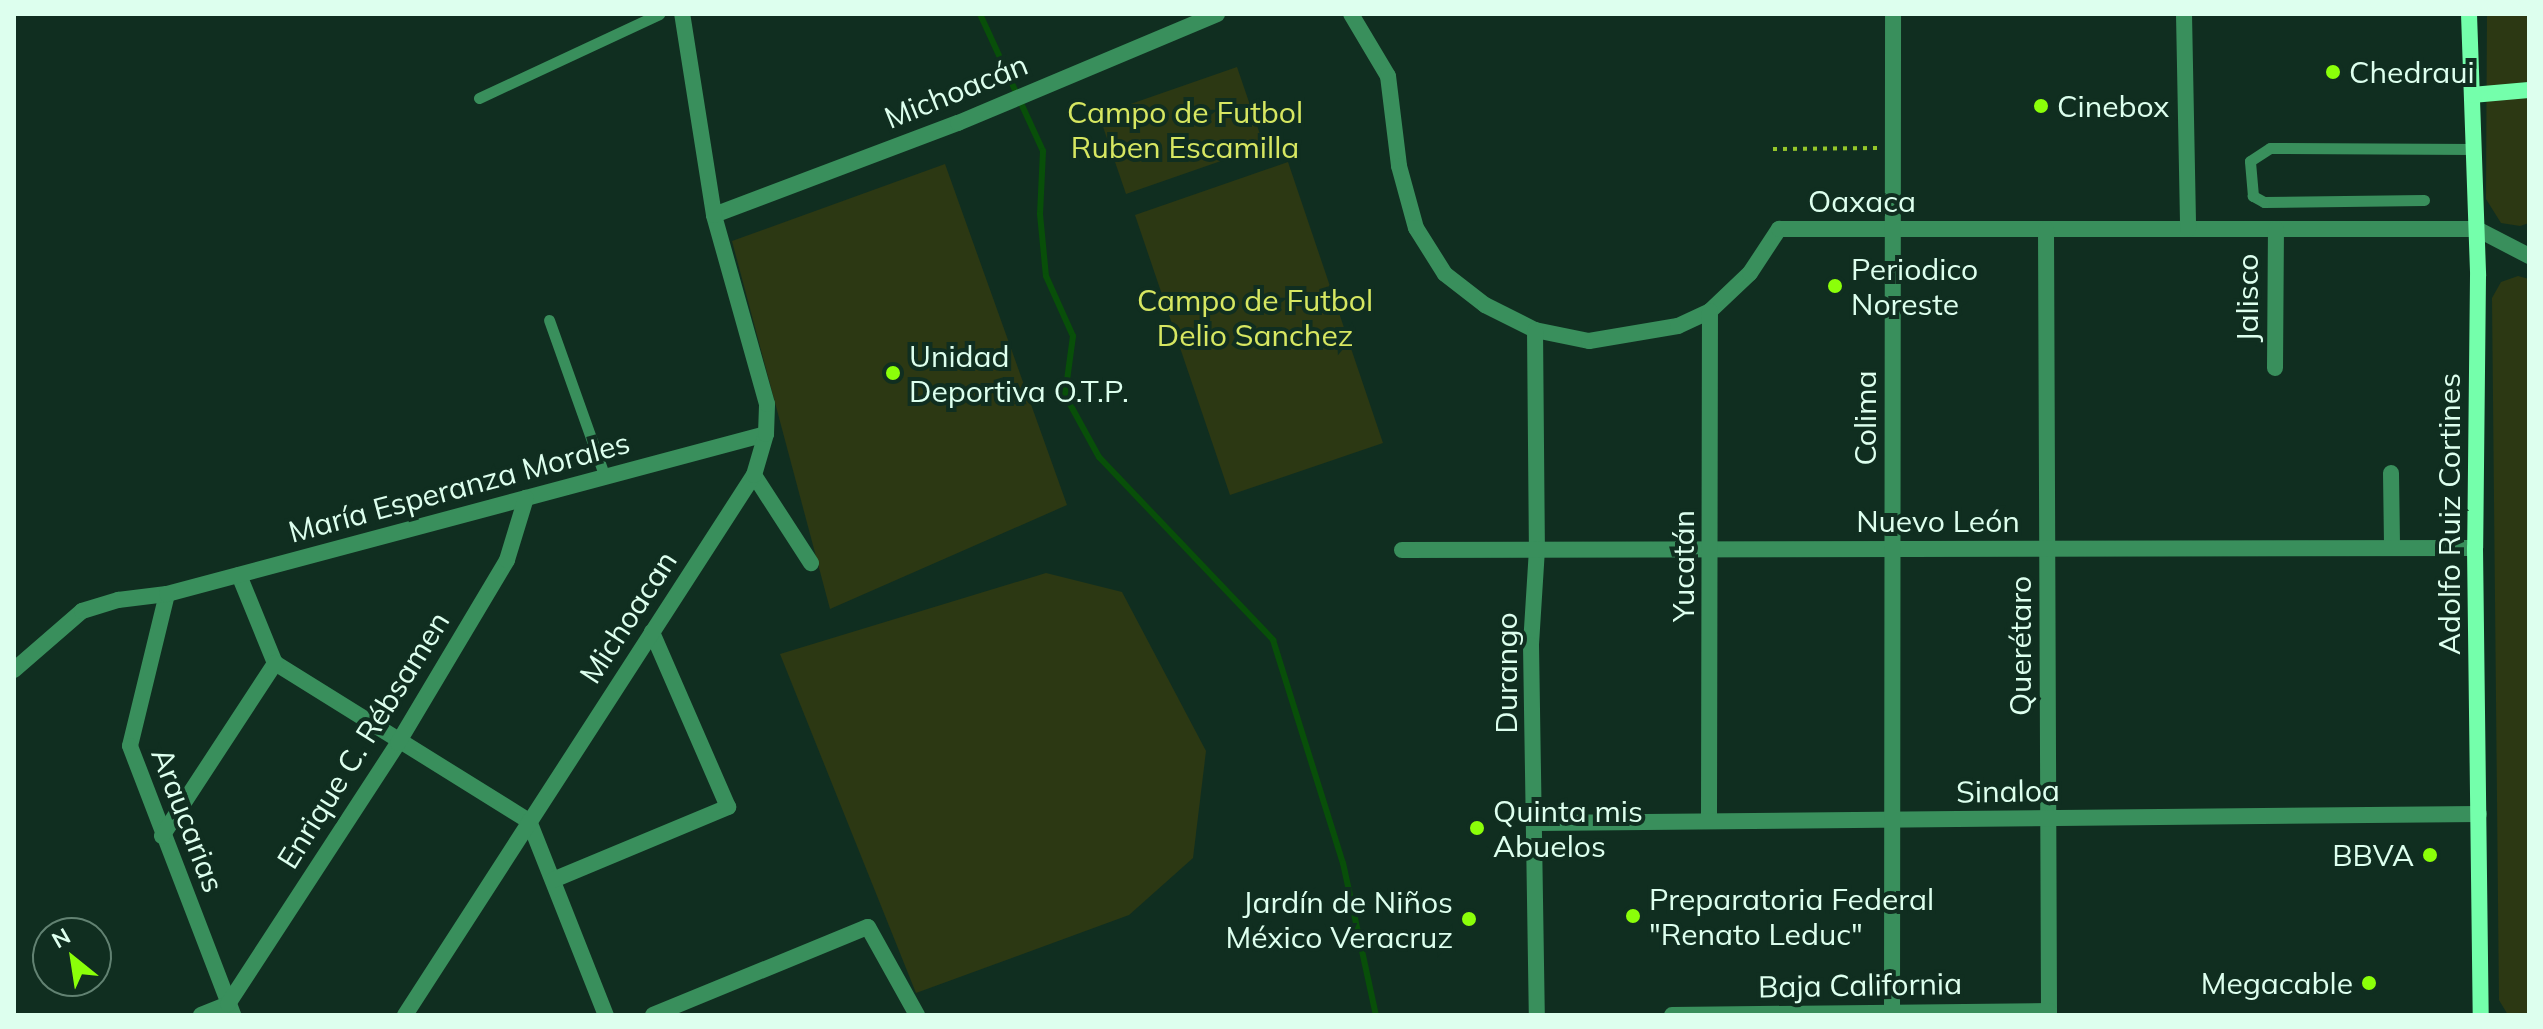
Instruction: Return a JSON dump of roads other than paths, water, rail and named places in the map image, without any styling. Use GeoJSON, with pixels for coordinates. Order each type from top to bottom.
{"type":"FeatureCollection","features":[{"type":"Feature","properties":{"kind":"main road","name":"Adolfo Ruiz Cortines"},"geometry":{"type":"LineString","coordinates":[[2469,14],[2477,229],[2475,548],[2481,1015]]}},
{"type":"Feature","properties":{"kind":"main road"},"geometry":{"type":"LineString","coordinates":[[2472,95],[2529,90]]}},
{"type":"Feature","properties":{"kind":"street","name":"Michoacan"},"geometry":{"type":"LineString","coordinates":[[405,1015],[754,475],[766,434],[767,404],[714,215],[682,14]]}},
{"type":"Feature","properties":{"kind":"street","name":"Michoacán"},"geometry":{"type":"LineString","coordinates":[[714,215],[958,123],[1217,14]]}},
{"type":"Feature","properties":{"kind":"street","name":"Oaxaca"},"geometry":{"type":"LineString","coordinates":[[1351,14],[1388,76],[1399,166],[1416,228],[1445,274],[1485,305],[1535,330],[1589,341],[1678,326],[1710,311],[1750,273],[1779,229],[2477,229]]}},
{"type":"Feature","properties":{"kind":"street","name":"Colima"},"geometry":{"type":"LineString","coordinates":[[1892,1014],[1893,14]]}},
{"type":"Feature","properties":{"kind":"street"},"geometry":{"type":"LineString","coordinates":[[2184,14],[2188,229]]}},
{"type":"Feature","properties":{"kind":"street","name":"Querétaro"},"geometry":{"type":"LineString","coordinates":[[2046,229],[2049,1013]]}},
{"type":"Feature","properties":{"kind":"street","name":"Jalisco"},"geometry":{"type":"LineString","coordinates":[[2275,368],[2276,229]]}},
{"type":"Feature","properties":{"kind":"street"},"geometry":{"type":"LineString","coordinates":[[2477,229],[2529,256]]}},
{"type":"Feature","properties":{"kind":"street","name":"Yucatán"},"geometry":{"type":"LineString","coordinates":[[1709,821],[1712,549],[1710,311]]}},
{"type":"Feature","properties":{"kind":"street","name":"Durango"},"geometry":{"type":"LineString","coordinates":[[1535,330],[1537,549],[1531,645],[1537,823],[1537,1015]]}},
{"type":"Feature","properties":{"kind":"street","name":"María Esperanza Morales"},"geometry":{"type":"LineString","coordinates":[[14,670],[82,611],[167,594],[766,434]]}},
{"type":"Feature","properties":{"kind":"street"},"geometry":{"type":"LineString","coordinates":[[2391,473],[2392,548]]}},
{"type":"Feature","properties":{"kind":"street"},"geometry":{"type":"LineString","coordinates":[[754,475],[811,563]]}},
{"type":"Feature","properties":{"kind":"street","name":"Enrique C. Rébsamen"},"geometry":{"type":"LineString","coordinates":[[231,1009],[398,743],[507,560],[526,498]]}},
{"type":"Feature","properties":{"kind":"street","name":"Nuevo León"},"geometry":{"type":"LineString","coordinates":[[1402,550],[2475,548]]}},
{"type":"Feature","properties":{"kind":"street"},"geometry":{"type":"LineString","coordinates":[[239,575],[275,663],[398,743],[529,821],[606,1015]]}},
{"type":"Feature","properties":{"kind":"street","name":"Araucarias"},"geometry":{"type":"LineString","coordinates":[[167,594],[130,746],[231,1009]]}},
{"type":"Feature","properties":{"kind":"street"},"geometry":{"type":"LineString","coordinates":[[553,880],[728,807],[652,632]]}},
{"type":"Feature","properties":{"kind":"street"},"geometry":{"type":"LineString","coordinates":[[162,836],[275,663]]}},
{"type":"Feature","properties":{"kind":"street","name":"Sinaloa"},"geometry":{"type":"LineString","coordinates":[[1537,823],[2479,814]]}},
{"type":"Feature","properties":{"kind":"street"},"geometry":{"type":"LineString","coordinates":[[653,1015],[868,927],[917,1015]]}},
{"type":"Feature","properties":{"kind":"street"},"geometry":{"type":"LineString","coordinates":[[416,998],[423,1015]]}},
{"type":"Feature","properties":{"kind":"street"},"geometry":{"type":"LineString","coordinates":[[201,1015],[231,1009]]}},
{"type":"Feature","properties":{"kind":"street","name":"Baja California"},"geometry":{"type":"LineString","coordinates":[[1672,1015],[2049,1013]]}},
{"type":"Feature","properties":{"kind":"lane"},"geometry":{"type":"LineString","coordinates":[[479,98],[659,14]]}},
{"type":"Feature","properties":{"kind":"lane"},"geometry":{"type":"LineString","coordinates":[[2424,200],[2264,202],[2253,196],[2250,161],[2270,148],[2474,149]]}},
{"type":"Feature","properties":{"kind":"lane"},"geometry":{"type":"LineString","coordinates":[[549,320],[605,477]]}},
{"type":"Feature","properties":{"kind":"waterway"},"geometry":{"type":"LineString","coordinates":[[980,14],[1043,151],[1040,214],[1046,276],[1073,336],[1065,395],[1099,457],[1273,640],[1343,863],[1376,1015]]}},
{"type":"Feature","properties":{"kind":"place","name":"Chedraui"},"geometry":{"type":"Point","coordinates":[2333,72]}},
{"type":"Feature","properties":{"kind":"place","name":"Cinebox"},"geometry":{"type":"Point","coordinates":[2041,106]}},
{"type":"Feature","properties":{"kind":"place","name":"Periodico Noreste"},"geometry":{"type":"Point","coordinates":[1835,286]}},
{"type":"Feature","properties":{"kind":"place","name":"Unidad Deportiva O.T.P."},"geometry":{"type":"Point","coordinates":[893,373]}},
{"type":"Feature","properties":{"kind":"place","name":"Quinta mis Abuelos"},"geometry":{"type":"Point","coordinates":[1477,828]}},
{"type":"Feature","properties":{"kind":"place","name":"BBVA"},"geometry":{"type":"Point","coordinates":[2430,855]}},
{"type":"Feature","properties":{"kind":"place","name":"Preparatoria Federal \"Renato Leduc\""},"geometry":{"type":"Point","coordinates":[1633,916]}},
{"type":"Feature","properties":{"kind":"place","name":"Jardín de Niños México Veracruz"},"geometry":{"type":"Point","coordinates":[1469,919]}},
{"type":"Feature","properties":{"kind":"place","name":"Megacable"},"geometry":{"type":"Point","coordinates":[2369,983]}},
{"type":"Feature","properties":{"kind":"park label","name":"Campo de Futbol Ruben Escamilla"},"geometry":{"type":"Point","coordinates":[1185,129]}},
{"type":"Feature","properties":{"kind":"park label","name":"Campo de Futbol Delio Sanchez"},"geometry":{"type":"Point","coordinates":[1255,317]}}]}
